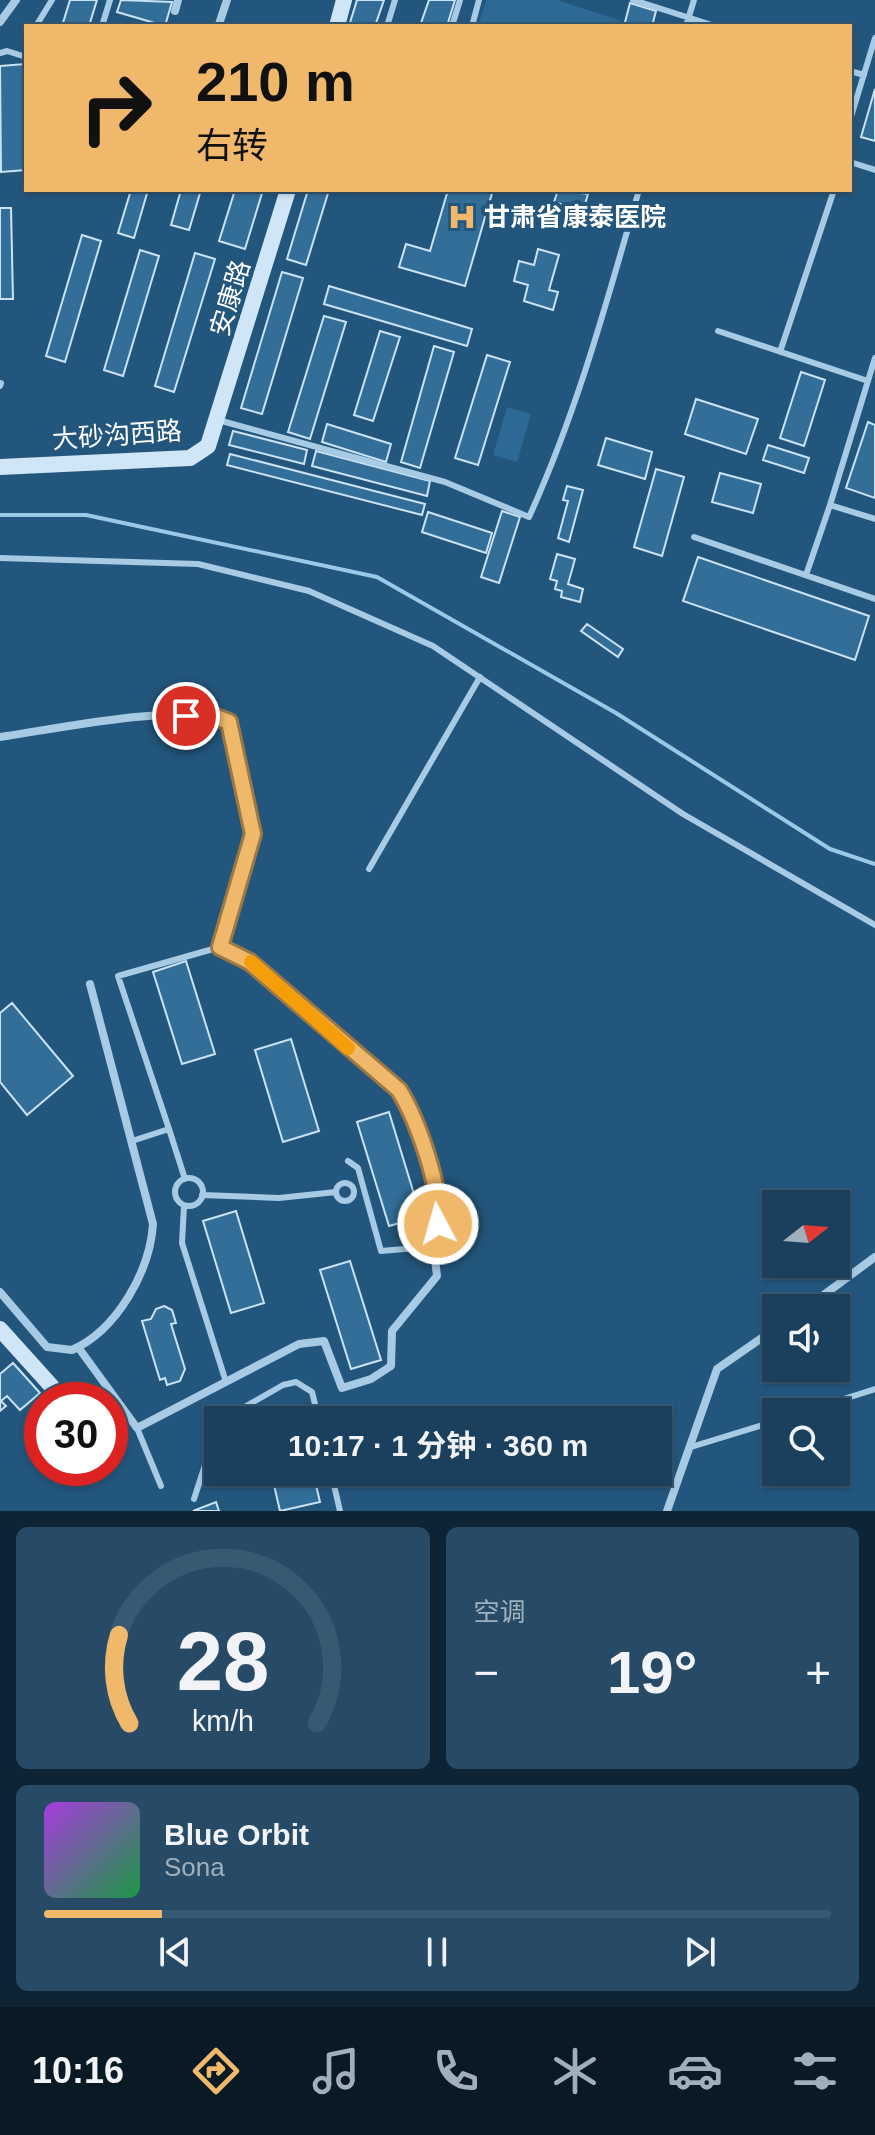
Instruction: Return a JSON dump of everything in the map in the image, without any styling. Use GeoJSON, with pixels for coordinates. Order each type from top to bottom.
{"type":"FeatureCollection","features":[{"type":"Feature","properties":{"kind":"street"},"geometry":{"type":"LineString","coordinates":[[0,22],[16,0]]}},
{"type":"Feature","properties":{"kind":"street"},"geometry":{"type":"LineString","coordinates":[[175,11],[178,0]]}},
{"type":"Feature","properties":{"kind":"street"},"geometry":{"type":"LineString","coordinates":[[219,24],[227,0]]}},
{"type":"Feature","properties":{"kind":"street"},"geometry":{"type":"LineString","coordinates":[[338,24],[344,0]]}},
{"type":"Feature","properties":{"kind":"street","name":"安康路"},"geometry":{"type":"LineString","coordinates":[[218,420],[287,192]]}},
{"type":"Feature","properties":{"kind":"street","name":"大砂沟西路"},"geometry":{"type":"LineString","coordinates":[[0,467],[190,458],[208,446],[218,420]]}},
{"type":"Feature","properties":{"kind":"street"},"geometry":{"type":"LineString","coordinates":[[0,737],[159,716],[214,716],[229,722],[253,834],[220,947]]}},
{"type":"Feature","properties":{"kind":"street"},"geometry":{"type":"LineString","coordinates":[[0,1292],[47,1347],[63,1350],[78,1347],[131,1295],[152,1248],[153,1224],[90,984]]}},
{"type":"Feature","properties":{"kind":"street"},"geometry":{"type":"LineString","coordinates":[[78,1347],[137,1428],[299,1344],[324,1341],[342,1388],[371,1379],[391,1366],[392,1331],[437,1276],[435,1259],[428,1247],[440,1206],[411,1109],[399,1090],[304,1011]]}},
{"type":"Feature","properties":{"kind":"street"},"geometry":{"type":"LineString","coordinates":[[825,1294],[875,1257]]}},
{"type":"Feature","properties":{"kind":"street"},"geometry":{"type":"LineString","coordinates":[[0,1329],[48,1382]]}},
{"type":"Feature","properties":{"kind":"street"},"geometry":{"type":"LineString","coordinates":[[667,1511],[717,1369],[762,1338]]}},
{"type":"Feature","properties":{"kind":"lane"},"geometry":{"type":"LineString","coordinates":[[37,24],[52,0]]}},
{"type":"Feature","properties":{"kind":"lane"},"geometry":{"type":"LineString","coordinates":[[103,24],[110,0]]}},
{"type":"Feature","properties":{"kind":"lane"},"geometry":{"type":"LineString","coordinates":[[388,24],[395,0]]}},
{"type":"Feature","properties":{"kind":"lane"},"geometry":{"type":"LineString","coordinates":[[453,24],[460,0]]}},
{"type":"Feature","properties":{"kind":"lane"},"geometry":{"type":"LineString","coordinates":[[473,24],[479,0]]}},
{"type":"Feature","properties":{"kind":"lane"},"geometry":{"type":"LineString","coordinates":[[633,0],[709,24]]}},
{"type":"Feature","properties":{"kind":"lane"},"geometry":{"type":"LineString","coordinates":[[687,24],[694,0]]}},
{"type":"Feature","properties":{"kind":"lane"},"geometry":{"type":"LineString","coordinates":[[852,114],[875,38]]}},
{"type":"Feature","properties":{"kind":"lane"},"geometry":{"type":"LineString","coordinates":[[0,53],[7,51],[24,56]]}},
{"type":"Feature","properties":{"kind":"lane"},"geometry":{"type":"LineString","coordinates":[[852,72],[864,75]]}},
{"type":"Feature","properties":{"kind":"lane"},"geometry":{"type":"LineString","coordinates":[[852,163],[875,170]]}},
{"type":"Feature","properties":{"kind":"lane"},"geometry":{"type":"LineString","coordinates":[[218,420],[445,482],[529,517],[553,464],[593,351],[638,192]]}},
{"type":"Feature","properties":{"kind":"lane"},"geometry":{"type":"LineString","coordinates":[[780,352],[833,192]]}},
{"type":"Feature","properties":{"kind":"lane"},"geometry":{"type":"LineString","coordinates":[[718,331],[868,381]]}},
{"type":"Feature","properties":{"kind":"lane"},"geometry":{"type":"LineString","coordinates":[[806,575],[875,358]]}},
{"type":"Feature","properties":{"kind":"lane"},"geometry":{"type":"LineString","coordinates":[[830,505],[875,519]]}},
{"type":"Feature","properties":{"kind":"lane"},"geometry":{"type":"LineString","coordinates":[[694,537],[875,599]]}},
{"type":"Feature","properties":{"kind":"lane"},"geometry":{"type":"LineString","coordinates":[[0,558],[198,564],[309,591],[433,646],[683,814],[875,925]]}},
{"type":"Feature","properties":{"kind":"lane"},"geometry":{"type":"LineString","coordinates":[[369,869],[480,677]]}},
{"type":"Feature","properties":{"kind":"lane"},"geometry":{"type":"LineString","coordinates":[[185,1179],[118,976],[220,947],[250,962],[304,1011]]}},
{"type":"Feature","properties":{"kind":"lane"},"geometry":{"type":"LineString","coordinates":[[132,1141],[169,1129]]}},
{"type":"Feature","properties":{"kind":"lane"},"geometry":{"type":"LineString","coordinates":[[348,1161],[358,1168],[381,1251],[428,1247]]}},
{"type":"Feature","properties":{"kind":"lane"},"geometry":{"type":"LineString","coordinates":[[184,1206],[198,1203],[202,1195],[198,1182],[185,1179]]}},
{"type":"Feature","properties":{"kind":"lane"},"geometry":{"type":"LineString","coordinates":[[185,1179],[175,1192],[184,1206],[182,1243],[226,1382]]}},
{"type":"Feature","properties":{"kind":"lane"},"geometry":{"type":"LineString","coordinates":[[202,1195],[279,1198],[336,1192],[343,1183],[351,1186],[353,1191]]}},
{"type":"Feature","properties":{"kind":"lane"},"geometry":{"type":"LineString","coordinates":[[336,1192],[346,1201],[353,1191],[363,1190]]}},
{"type":"Feature","properties":{"kind":"lane"},"geometry":{"type":"LineString","coordinates":[[250,1406],[296,1382],[312,1392],[316,1406]]}},
{"type":"Feature","properties":{"kind":"lane"},"geometry":{"type":"LineString","coordinates":[[847,1398],[875,1389]]}},
{"type":"Feature","properties":{"kind":"lane"},"geometry":{"type":"LineString","coordinates":[[691,1447],[762,1425]]}},
{"type":"Feature","properties":{"kind":"lane"},"geometry":{"type":"LineString","coordinates":[[137,1428],[161,1486]]}},
{"type":"Feature","properties":{"kind":"lane"},"geometry":{"type":"LineString","coordinates":[[194,1499],[204,1469]]}},
{"type":"Feature","properties":{"kind":"lane"},"geometry":{"type":"LineString","coordinates":[[334,1486],[340,1511]]}},
{"type":"Feature","properties":{"kind":"shaded area"},"geometry":{"type":"Polygon","coordinates":[[[486,0],[557,0],[622,21],[621,24],[479,24],[486,0]]]}},
{"type":"Feature","properties":{"kind":"shaded area"},"geometry":{"type":"Polygon","coordinates":[[[507,407],[531,414],[517,462],[493,455],[507,407]]]}},
{"type":"Feature","properties":{"kind":"building"},"geometry":{"type":"Polygon","coordinates":[[[70,0],[97,0],[90,24],[63,24],[70,0]]]}},
{"type":"Feature","properties":{"kind":"building"},"geometry":{"type":"Polygon","coordinates":[[[121,0],[172,2],[166,24],[117,12],[121,0]]]}},
{"type":"Feature","properties":{"kind":"building"},"geometry":{"type":"Polygon","coordinates":[[[357,0],[384,0],[376,24],[350,24],[357,0]]]}},
{"type":"Feature","properties":{"kind":"building"},"geometry":{"type":"Polygon","coordinates":[[[429,0],[455,0],[448,24],[421,24],[429,0]]]}},
{"type":"Feature","properties":{"kind":"building"},"geometry":{"type":"Polygon","coordinates":[[[630,3],[656,11],[653,24],[625,24],[630,3]]]}},
{"type":"Feature","properties":{"kind":"building"},"geometry":{"type":"Polygon","coordinates":[[[24,64],[24,170],[1,172],[0,66],[24,64]]]}},
{"type":"Feature","properties":{"kind":"building"},"geometry":{"type":"Polygon","coordinates":[[[875,89],[875,141],[861,137],[875,89]]]}},
{"type":"Feature","properties":{"kind":"building"},"geometry":{"type":"Polygon","coordinates":[[[130,192],[147,192],[134,238],[118,233],[130,192]]]}},
{"type":"Feature","properties":{"kind":"building"},"geometry":{"type":"Polygon","coordinates":[[[180,192],[200,192],[189,230],[171,225],[180,192]]]}},
{"type":"Feature","properties":{"kind":"building"},"geometry":{"type":"Polygon","coordinates":[[[234,192],[262,192],[245,249],[219,241],[234,192]]]}},
{"type":"Feature","properties":{"kind":"building"},"geometry":{"type":"Polygon","coordinates":[[[307,192],[328,192],[306,265],[287,259],[307,192]]]}},
{"type":"Feature","properties":{"kind":"building","name":"甘肃省康泰医院"},"geometry":{"type":"Polygon","coordinates":[[[447,192],[492,192],[465,286],[399,267],[406,244],[430,251],[447,192]]]}},
{"type":"Feature","properties":{"kind":"building"},"geometry":{"type":"Polygon","coordinates":[[[557,192],[588,194],[583,211],[554,202],[557,192]]]}},
{"type":"Feature","properties":{"kind":"building"},"geometry":{"type":"Polygon","coordinates":[[[0,208],[11,208],[13,299],[0,299],[0,208]]]}},
{"type":"Feature","properties":{"kind":"building"},"geometry":{"type":"Polygon","coordinates":[[[82,235],[101,241],[65,362],[46,356],[82,235]]]}},
{"type":"Feature","properties":{"kind":"building"},"geometry":{"type":"Polygon","coordinates":[[[538,249],[559,255],[549,290],[558,292],[553,310],[524,301],[528,285],[514,281],[519,261],[534,265],[538,249]]]}},
{"type":"Feature","properties":{"kind":"building"},"geometry":{"type":"Polygon","coordinates":[[[140,250],[159,256],[123,376],[104,370],[140,250]]]}},
{"type":"Feature","properties":{"kind":"building"},"geometry":{"type":"Polygon","coordinates":[[[195,253],[215,259],[174,392],[155,386],[195,253]]]}},
{"type":"Feature","properties":{"kind":"building"},"geometry":{"type":"Polygon","coordinates":[[[282,272],[303,278],[262,414],[241,408],[282,272]]]}},
{"type":"Feature","properties":{"kind":"building"},"geometry":{"type":"Polygon","coordinates":[[[329,286],[472,329],[467,346],[324,304],[329,286]]]}},
{"type":"Feature","properties":{"kind":"building"},"geometry":{"type":"Polygon","coordinates":[[[324,316],[346,322],[310,439],[288,432],[324,316]]]}},
{"type":"Feature","properties":{"kind":"building"},"geometry":{"type":"Polygon","coordinates":[[[380,331],[400,337],[373,421],[354,415],[380,331]]]}},
{"type":"Feature","properties":{"kind":"building"},"geometry":{"type":"Polygon","coordinates":[[[434,346],[454,352],[420,468],[401,462],[434,346]]]}},
{"type":"Feature","properties":{"kind":"building"},"geometry":{"type":"Polygon","coordinates":[[[487,355],[510,362],[478,465],[455,458],[487,355]]]}},
{"type":"Feature","properties":{"kind":"building"},"geometry":{"type":"Polygon","coordinates":[[[801,372],[825,380],[804,446],[780,438],[801,372]]]}},
{"type":"Feature","properties":{"kind":"building"},"geometry":{"type":"Polygon","coordinates":[[[696,399],[758,419],[746,454],[685,434],[696,399]]]}},
{"type":"Feature","properties":{"kind":"building"},"geometry":{"type":"Polygon","coordinates":[[[868,422],[875,425],[875,498],[846,488],[868,422]]]}},
{"type":"Feature","properties":{"kind":"building"},"geometry":{"type":"Polygon","coordinates":[[[327,424],[391,444],[386,462],[322,442],[327,424]]]}},
{"type":"Feature","properties":{"kind":"building"},"geometry":{"type":"Polygon","coordinates":[[[233,431],[307,450],[304,464],[229,445],[233,431]]]}},
{"type":"Feature","properties":{"kind":"building"},"geometry":{"type":"Polygon","coordinates":[[[606,438],[652,452],[645,479],[598,465],[606,438]]]}},
{"type":"Feature","properties":{"kind":"building"},"geometry":{"type":"Polygon","coordinates":[[[768,445],[809,458],[804,473],[763,460],[768,445]]]}},
{"type":"Feature","properties":{"kind":"building"},"geometry":{"type":"Polygon","coordinates":[[[316,451],[430,481],[427,496],[312,466],[316,451]]]}},
{"type":"Feature","properties":{"kind":"building"},"geometry":{"type":"Polygon","coordinates":[[[230,454],[425,504],[422,515],[227,465],[230,454]]]}},
{"type":"Feature","properties":{"kind":"building"},"geometry":{"type":"Polygon","coordinates":[[[656,469],[684,477],[662,556],[634,547],[656,469]]]}},
{"type":"Feature","properties":{"kind":"building"},"geometry":{"type":"Polygon","coordinates":[[[720,473],[761,484],[753,513],[712,502],[720,473]]]}},
{"type":"Feature","properties":{"kind":"building"},"geometry":{"type":"Polygon","coordinates":[[[567,486],[583,490],[569,542],[558,538],[568,501],[563,500],[567,486]]]}},
{"type":"Feature","properties":{"kind":"building"},"geometry":{"type":"Polygon","coordinates":[[[502,511],[520,517],[499,583],[481,577],[502,511]]]}},
{"type":"Feature","properties":{"kind":"building"},"geometry":{"type":"Polygon","coordinates":[[[428,512],[492,533],[486,553],[422,532],[428,512]]]}},
{"type":"Feature","properties":{"kind":"building"},"geometry":{"type":"Polygon","coordinates":[[[557,554],[575,559],[568,584],[583,589],[580,602],[561,597],[562,591],[555,589],[557,581],[550,579],[557,554]]]}},
{"type":"Feature","properties":{"kind":"building"},"geometry":{"type":"Polygon","coordinates":[[[698,557],[869,616],[855,660],[683,601],[698,557]]]}},
{"type":"Feature","properties":{"kind":"building"},"geometry":{"type":"Polygon","coordinates":[[[587,624],[623,649],[618,657],[581,631],[587,624]]]}},
{"type":"Feature","properties":{"kind":"building"},"geometry":{"type":"Polygon","coordinates":[[[186,961],[215,1054],[182,1064],[153,972],[186,961]]]}},
{"type":"Feature","properties":{"kind":"building"},"geometry":{"type":"Polygon","coordinates":[[[12,1003],[73,1076],[27,1115],[0,1082],[0,1013],[12,1003]]]}},
{"type":"Feature","properties":{"kind":"building"},"geometry":{"type":"Polygon","coordinates":[[[291,1039],[319,1131],[283,1142],[255,1050],[291,1039]]]}},
{"type":"Feature","properties":{"kind":"building"},"geometry":{"type":"Polygon","coordinates":[[[389,1112],[421,1217],[389,1226],[357,1122],[389,1112]]]}},
{"type":"Feature","properties":{"kind":"building"},"geometry":{"type":"Polygon","coordinates":[[[236,1211],[264,1303],[231,1313],[203,1221],[236,1211]]]}},
{"type":"Feature","properties":{"kind":"building"},"geometry":{"type":"Polygon","coordinates":[[[350,1261],[381,1360],[351,1369],[320,1270],[350,1261]]]}},
{"type":"Feature","properties":{"kind":"building"},"geometry":{"type":"Polygon","coordinates":[[[164,1306],[172,1310],[176,1323],[171,1324],[185,1369],[180,1381],[167,1385],[165,1378],[160,1380],[142,1321],[151,1319],[156,1309],[164,1306]]]}},
{"type":"Feature","properties":{"kind":"building"},"geometry":{"type":"Polygon","coordinates":[[[13,1363],[30,1382],[24,1382],[24,1407],[20,1410],[7,1396],[1,1401],[6,1406],[0,1411],[0,1374],[13,1363]]]}},
{"type":"Feature","properties":{"kind":"building"},"geometry":{"type":"Polygon","coordinates":[[[274,1486],[316,1486],[320,1502],[280,1511],[274,1486]]]}},
{"type":"Feature","properties":{"kind":"building"},"geometry":{"type":"Polygon","coordinates":[[[216,1502],[219,1511],[193,1511],[216,1502]]]}},
{"type":"Feature","properties":{"kind":"waterway"},"geometry":{"type":"LineString","coordinates":[[0,515],[86,515],[377,577],[616,713],[830,849],[875,864]]}},
{"type":"Feature","properties":{"kind":"slow traffic"},"geometry":{"type":"LineString","coordinates":[[251,962],[348,1048]]}},
{"type":"Feature","properties":{"kind":"place","name":"甘肃省康泰医院"},"geometry":{"type":"Point","coordinates":[462,217]}},
{"type":"Feature","properties":{"kind":"route"},"geometry":{"type":"LineString","coordinates":[[186,716],[214,716],[229,722],[253,834],[220,947],[250,962],[399,1090],[411,1109],[440,1206],[438,1224]]}}]}
